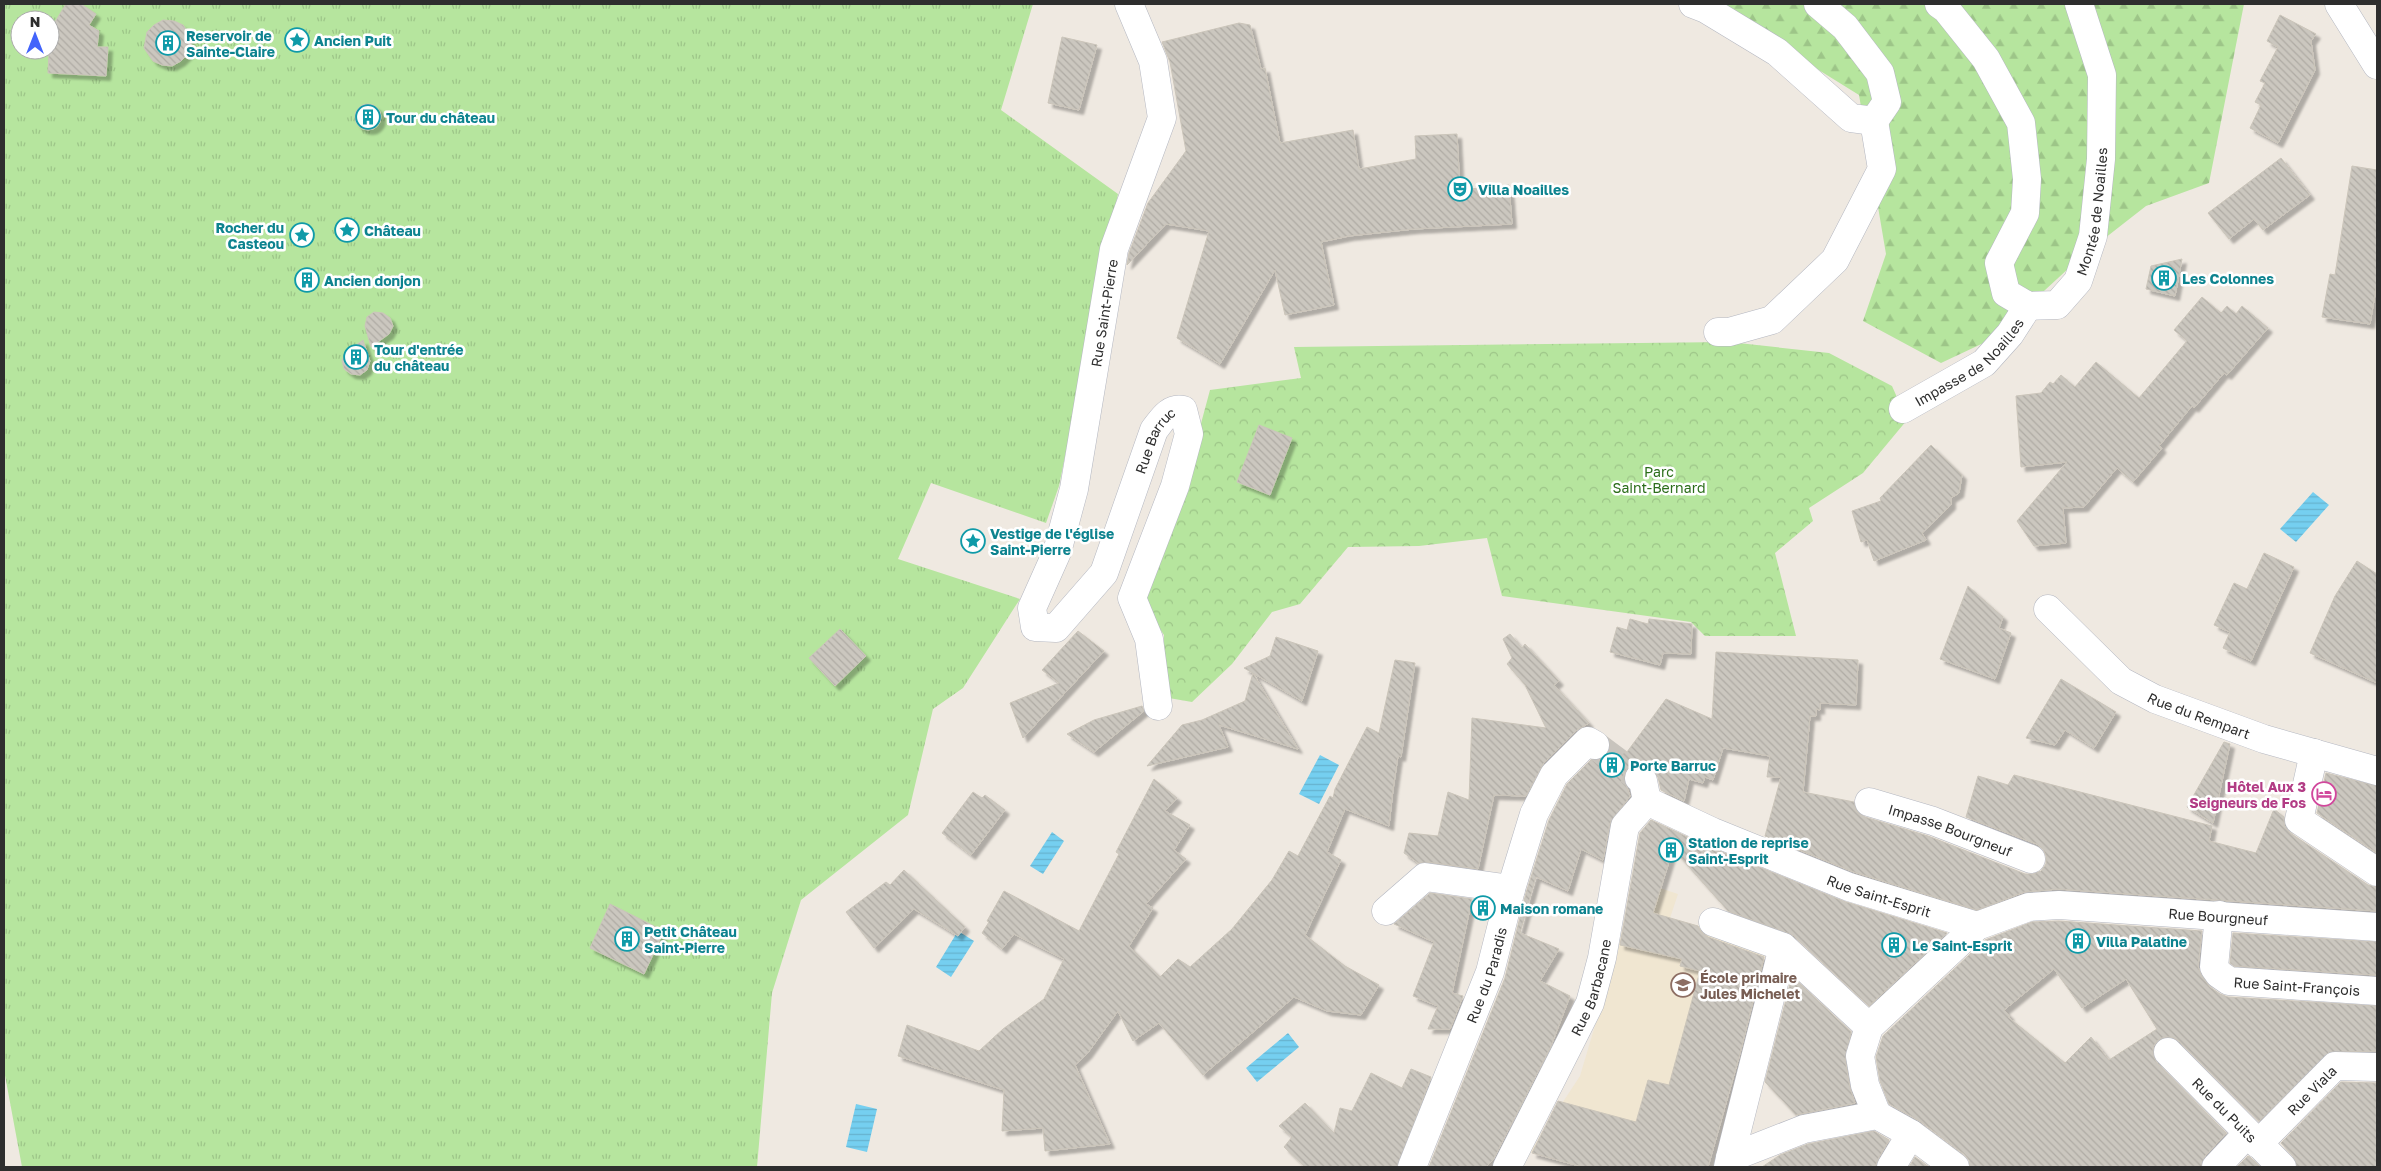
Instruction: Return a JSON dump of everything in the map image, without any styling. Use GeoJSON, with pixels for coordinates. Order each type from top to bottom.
{"type":"FeatureCollection","features":[{"type":"Feature","properties":{"kind":"street","name":"Rue Saint-Pierre"},"geometry":{"type":"LineString","coordinates":[[1035,627],[1032,608],[1057,552],[1074,489],[1114,249],[1162,118],[1153,61],[1129,4]]}},
{"type":"Feature","properties":{"kind":"street"},"geometry":{"type":"LineString","coordinates":[[1693,4],[1706,9],[1777,52],[1851,118],[1874,121]]}},
{"type":"Feature","properties":{"kind":"street"},"geometry":{"type":"LineString","coordinates":[[1718,332],[1729,332],[1772,320],[1835,260],[1882,169],[1874,121],[1887,102],[1880,72],[1845,27],[1818,4]]}},
{"type":"Feature","properties":{"kind":"street"},"geometry":{"type":"LineString","coordinates":[[1939,4],[1946,9],[1986,59],[2021,124],[2026,179],[2025,212],[1999,263],[2006,293],[2028,306]]}},
{"type":"Feature","properties":{"kind":"street","name":"Montée de Noailles"},"geometry":{"type":"LineString","coordinates":[[2028,306],[2057,305],[2078,281],[2093,236],[2101,160],[2102,75],[2080,4]]}},
{"type":"Feature","properties":{"kind":"street"},"geometry":{"type":"LineString","coordinates":[[2339,4],[2377,65]]}},
{"type":"Feature","properties":{"kind":"street","name":"Impasse de Noailles"},"geometry":{"type":"LineString","coordinates":[[1903,409],[1984,363],[2010,334],[2028,306]]}},
{"type":"Feature","properties":{"kind":"street","name":"Rue Barruc"},"geometry":{"type":"LineString","coordinates":[[1035,627],[1056,628],[1104,572],[1154,430],[1167,413],[1178,409],[1183,410],[1190,434],[1174,486],[1132,598],[1149,638],[1158,706]]}},
{"type":"Feature","properties":{"kind":"street","name":"Rue du Rempart"},"geometry":{"type":"LineString","coordinates":[[2048,609],[2121,681],[2155,699],[2248,734],[2377,771]]}},
{"type":"Feature","properties":{"kind":"street","name":"Rue du Paradis"},"geometry":{"type":"LineString","coordinates":[[1412,1167],[1490,972],[1510,889],[1534,814],[1554,775],[1588,741],[1595,745]]}},
{"type":"Feature","properties":{"kind":"street"},"geometry":{"type":"LineString","coordinates":[[2314,753],[2299,820],[2377,872]]}},
{"type":"Feature","properties":{"kind":"street","name":"Rue Saint-Esprit"},"geometry":{"type":"LineString","coordinates":[[1643,790],[1713,832],[1849,888],[1977,926]]}},
{"type":"Feature","properties":{"kind":"street","name":"Rue Barbacane"},"geometry":{"type":"LineString","coordinates":[[1507,1167],[1590,1003],[1602,958],[1624,826],[1643,790]]}},
{"type":"Feature","properties":{"kind":"street","name":"Impasse Bourgneuf"},"geometry":{"type":"LineString","coordinates":[[1869,802],[1933,822],[2031,859]]}},
{"type":"Feature","properties":{"kind":"street"},"geometry":{"type":"LineString","coordinates":[[1386,910],[1425,877],[1510,889]]}},
{"type":"Feature","properties":{"kind":"street","name":"Rue Bourgneuf"},"geometry":{"type":"LineString","coordinates":[[1977,926],[2029,907],[2059,905],[2377,927]]}},
{"type":"Feature","properties":{"kind":"street","name":"Rue Saint-François"},"geometry":{"type":"LineString","coordinates":[[2220,915],[2214,967],[2219,974],[2229,981],[2377,991]]}},
{"type":"Feature","properties":{"kind":"street"},"geometry":{"type":"LineString","coordinates":[[1712,922],[1783,947],[1869,1028]]}},
{"type":"Feature","properties":{"kind":"street"},"geometry":{"type":"LineString","coordinates":[[1955,1167],[1911,1134],[1877,1115],[1865,1085],[1860,1056],[1869,1028],[1977,926]]}},
{"type":"Feature","properties":{"kind":"street"},"geometry":{"type":"LineString","coordinates":[[1729,1163],[1783,947]]}},
{"type":"Feature","properties":{"kind":"street","name":"Rue du Puits"},"geometry":{"type":"LineString","coordinates":[[2168,1052],[2282,1167]]}},
{"type":"Feature","properties":{"kind":"street","name":"Rue Viala"},"geometry":{"type":"LineString","coordinates":[[2216,1167],[2253,1139],[2335,1066],[2377,1067]]}},
{"type":"Feature","properties":{"kind":"street"},"geometry":{"type":"LineString","coordinates":[[1729,1163],[1804,1129],[1877,1115]]}},
{"type":"Feature","properties":{"kind":"street"},"geometry":{"type":"LineString","coordinates":[[1891,1167],[1911,1134]]}},
{"type":"Feature","properties":{"kind":"shaded area","name":"École primaire Jules Michelet"},"geometry":{"type":"Polygon","coordinates":[[[1633,879],[1678,894],[1670,918],[1768,945],[1708,1167],[1583,1167],[1530,1152],[1580,1076],[1619,945],[1633,879]]]}},
{"type":"Feature","properties":{"kind":"green space"},"geometry":{"type":"Polygon","coordinates":[[[4,4],[1033,4],[1001,110],[1118,194],[1059,486],[1046,523],[931,483],[898,559],[1020,599],[963,688],[933,709],[908,815],[801,900],[772,993],[757,1167],[22,1167],[4,1070],[4,4]]]}},
{"type":"Feature","properties":{"kind":"green space"},"geometry":{"type":"Polygon","coordinates":[[[1712,4],[2244,4],[2209,183],[2146,206],[2082,256],[1992,339],[1941,363],[1863,321],[1886,254],[1859,95],[1712,4]]]}},
{"type":"Feature","properties":{"kind":"green space","name":"Parc Saint-Bernard"},"geometry":{"type":"Polygon","coordinates":[[[1729,342],[1829,353],[1892,386],[1907,420],[1863,473],[1809,508],[1813,521],[1775,553],[1796,636],[1705,636],[1691,622],[1502,596],[1487,538],[1419,546],[1348,547],[1300,604],[1272,612],[1232,664],[1192,702],[1163,697],[1164,635],[1139,598],[1178,509],[1210,390],[1301,378],[1294,347],[1729,342]]]}},
{"type":"Feature","properties":{"kind":"water"},"geometry":{"type":"Polygon","coordinates":[[[2313,492],[2329,505],[2296,542],[2280,529],[2313,492]]]}},
{"type":"Feature","properties":{"kind":"water"},"geometry":{"type":"Polygon","coordinates":[[[1320,755],[1339,765],[1319,804],[1299,794],[1320,755]]]}},
{"type":"Feature","properties":{"kind":"water"},"geometry":{"type":"Polygon","coordinates":[[[1052,832],[1064,841],[1043,874],[1030,866],[1052,832]]]}},
{"type":"Feature","properties":{"kind":"water"},"geometry":{"type":"Polygon","coordinates":[[[958,931],[974,941],[951,977],[936,967],[958,931]]]}},
{"type":"Feature","properties":{"kind":"water"},"geometry":{"type":"Polygon","coordinates":[[[1288,1033],[1299,1047],[1257,1082],[1246,1068],[1288,1033]]]}},
{"type":"Feature","properties":{"kind":"water"},"geometry":{"type":"Polygon","coordinates":[[[856,1104],[877,1109],[867,1152],[846,1147],[856,1104]]]}},
{"type":"Feature","properties":{"kind":"building"},"geometry":{"type":"Polygon","coordinates":[[[66,4],[81,4],[96,14],[89,25],[99,31],[97,47],[108,47],[106,76],[48,73],[49,60],[60,60],[60,14],[66,4]]]}},
{"type":"Feature","properties":{"kind":"building"},"geometry":{"type":"Polygon","coordinates":[[[2280,15],[2316,34],[2311,41],[2315,70],[2278,143],[2250,128],[2261,105],[2255,102],[2265,83],[2260,81],[2278,47],[2267,41],[2280,15]]]}},
{"type":"Feature","properties":{"kind":"building","name":"Reservoir de Sainte-Claire"},"geometry":{"type":"Polygon","coordinates":[[[163,20],[174,21],[183,25],[189,34],[191,44],[188,54],[172,66],[162,65],[153,61],[144,48],[147,32],[163,20]]]}},
{"type":"Feature","properties":{"kind":"building"},"geometry":{"type":"Polygon","coordinates":[[[1239,23],[1250,25],[1261,69],[1265,68],[1280,143],[1353,130],[1359,169],[1416,159],[1415,136],[1457,134],[1460,190],[1509,185],[1512,224],[1414,229],[1349,236],[1321,242],[1334,305],[1285,315],[1275,270],[1220,364],[1177,338],[1209,231],[1166,224],[1127,265],[1129,253],[1148,203],[1186,151],[1170,62],[1162,42],[1239,23]]]}},
{"type":"Feature","properties":{"kind":"building"},"geometry":{"type":"Polygon","coordinates":[[[1062,37],[1097,45],[1079,110],[1048,103],[1062,37]]]}},
{"type":"Feature","properties":{"kind":"building","name":"Tour du château"},"geometry":{"type":"Polygon","coordinates":[[[368,104],[377,108],[381,117],[377,126],[368,130],[359,126],[355,117],[359,108],[368,104]]]}},
{"type":"Feature","properties":{"kind":"building"},"geometry":{"type":"Polygon","coordinates":[[[2281,158],[2310,195],[2263,230],[2254,219],[2229,239],[2208,213],[2281,158]]]}},
{"type":"Feature","properties":{"kind":"building"},"geometry":{"type":"Polygon","coordinates":[[[2352,166],[2377,170],[2377,283],[2370,324],[2322,317],[2330,274],[2335,275],[2352,166]]]}},
{"type":"Feature","properties":{"kind":"building","name":"Les Colonnes"},"geometry":{"type":"Polygon","coordinates":[[[2182,259],[2175,296],[2146,289],[2151,266],[2182,259]]]}},
{"type":"Feature","properties":{"kind":"building"},"geometry":{"type":"Polygon","coordinates":[[[2202,297],[2221,313],[2227,306],[2236,314],[2242,306],[2268,328],[2227,375],[2224,373],[2194,408],[2192,406],[2159,446],[2162,448],[2133,482],[2117,468],[2084,507],[2063,508],[2066,543],[2034,546],[2017,521],[2067,462],[2021,467],[2016,396],[2041,393],[2050,382],[2053,384],[2061,375],[2075,387],[2096,362],[2139,398],[2187,341],[2174,330],[2202,297]]]}},
{"type":"Feature","properties":{"kind":"building","name":"Tour d'entrée du château"},"geometry":{"type":"Polygon","coordinates":[[[374,312],[383,313],[390,318],[393,326],[389,334],[371,347],[365,326],[367,317],[374,312]]]}},
{"type":"Feature","properties":{"kind":"building","name":"Tour d'entrée du château"},"geometry":{"type":"Polygon","coordinates":[[[363,340],[370,361],[367,370],[360,375],[351,374],[344,369],[342,361],[345,353],[363,340]]]}},
{"type":"Feature","properties":{"kind":"building"},"geometry":{"type":"Polygon","coordinates":[[[1259,425],[1292,438],[1270,495],[1237,482],[1259,425]]]}},
{"type":"Feature","properties":{"kind":"building"},"geometry":{"type":"Polygon","coordinates":[[[1931,445],[1962,475],[1959,493],[1951,498],[1951,505],[1922,533],[1926,540],[1874,561],[1867,540],[1861,542],[1852,511],[1881,501],[1880,498],[1931,445]]]}},
{"type":"Feature","properties":{"kind":"building"},"geometry":{"type":"Polygon","coordinates":[[[2264,553],[2294,567],[2251,661],[2223,648],[2230,632],[2214,625],[2234,583],[2247,589],[2264,553]]]}},
{"type":"Feature","properties":{"kind":"building"},"geometry":{"type":"Polygon","coordinates":[[[2357,561],[2377,574],[2377,683],[2310,653],[2335,596],[2357,561]]]}},
{"type":"Feature","properties":{"kind":"building"},"geometry":{"type":"Polygon","coordinates":[[[1968,586],[2003,617],[1999,628],[2011,633],[1995,679],[1940,659],[1968,586]]]}},
{"type":"Feature","properties":{"kind":"building"},"geometry":{"type":"Polygon","coordinates":[[[1630,619],[1648,624],[1649,619],[1692,624],[1691,654],[1663,653],[1660,665],[1610,652],[1617,627],[1627,630],[1630,619]]]}},
{"type":"Feature","properties":{"kind":"building"},"geometry":{"type":"Polygon","coordinates":[[[840,629],[866,656],[835,686],[809,658],[840,629]]]}},
{"type":"Feature","properties":{"kind":"building"},"geometry":{"type":"Polygon","coordinates":[[[1078,631],[1104,651],[1023,738],[1010,703],[1059,683],[1042,670],[1078,631]]]}},
{"type":"Feature","properties":{"kind":"building"},"geometry":{"type":"Polygon","coordinates":[[[1510,634],[1522,648],[1525,644],[1559,681],[1554,685],[1589,723],[1577,730],[1543,764],[1526,796],[1494,795],[1478,869],[1427,862],[1418,863],[1404,853],[1409,833],[1438,836],[1448,792],[1469,800],[1472,718],[1546,728],[1525,685],[1507,664],[1512,658],[1503,639],[1510,634]]]}},
{"type":"Feature","properties":{"kind":"building"},"geometry":{"type":"Polygon","coordinates":[[[1276,637],[1318,651],[1302,701],[1244,668],[1270,656],[1276,637]]]}},
{"type":"Feature","properties":{"kind":"building"},"geometry":{"type":"Polygon","coordinates":[[[1716,652],[1858,660],[1856,705],[1820,703],[1820,710],[1816,709],[1816,716],[1810,716],[1803,792],[1854,802],[1857,812],[1865,817],[1928,836],[2025,874],[2033,874],[2041,871],[2046,864],[2046,856],[2043,849],[2037,844],[1966,817],[1978,776],[2008,785],[2014,775],[2212,826],[2209,841],[2256,853],[2274,809],[2284,817],[2284,825],[2290,833],[2368,885],[2377,887],[2377,911],[2058,889],[2024,892],[1977,910],[1854,872],[1765,836],[1781,777],[1767,777],[1770,756],[1723,748],[1713,780],[1705,777],[1703,783],[1689,779],[1684,801],[1661,790],[1658,777],[1648,766],[1641,763],[1633,764],[1627,768],[1623,777],[1630,796],[1610,823],[1603,860],[1581,849],[1568,891],[1536,877],[1520,933],[1559,949],[1540,981],[1570,996],[1551,1046],[1493,1160],[1486,1167],[1429,1167],[1505,978],[1526,893],[1549,820],[1567,784],[1591,760],[1602,759],[1608,753],[1609,741],[1627,752],[1666,699],[1712,719],[1716,652]]]}},
{"type":"Feature","properties":{"kind":"building"},"geometry":{"type":"Polygon","coordinates":[[[1395,660],[1415,663],[1401,757],[1398,756],[1389,826],[1345,809],[1327,852],[1341,860],[1305,935],[1345,966],[1379,985],[1361,1015],[1327,1011],[1294,997],[1203,1075],[1159,1023],[1133,1041],[1118,1011],[1087,1054],[1075,1065],[1110,1144],[1045,1151],[1043,1128],[1002,1131],[1004,1090],[898,1056],[907,1025],[979,1051],[1003,1029],[1044,999],[1064,959],[1014,934],[1002,949],[982,933],[989,922],[987,921],[1004,891],[1079,931],[1119,854],[1116,852],[1154,779],[1177,798],[1165,811],[1190,825],[1174,850],[1186,859],[1146,904],[1153,908],[1129,946],[1160,977],[1178,959],[1190,967],[1232,929],[1272,880],[1289,851],[1298,856],[1330,796],[1333,798],[1335,789],[1367,727],[1379,733],[1395,660]]]}},
{"type":"Feature","properties":{"kind":"building"},"geometry":{"type":"Polygon","coordinates":[[[1253,673],[1298,749],[1219,725],[1228,747],[1147,766],[1182,725],[1202,720],[1245,701],[1253,673]]]}},
{"type":"Feature","properties":{"kind":"building"},"geometry":{"type":"Polygon","coordinates":[[[2061,679],[2116,712],[2094,748],[2065,730],[2055,745],[2026,738],[2061,679]]]}},
{"type":"Feature","properties":{"kind":"building"},"geometry":{"type":"Polygon","coordinates":[[[1142,706],[1144,711],[1094,752],[1067,734],[1094,720],[1142,706]]]}},
{"type":"Feature","properties":{"kind":"building"},"geometry":{"type":"Polygon","coordinates":[[[2224,742],[2230,744],[2213,823],[2187,807],[2224,742]]]}},
{"type":"Feature","properties":{"kind":"building"},"geometry":{"type":"Polygon","coordinates":[[[2326,773],[2377,786],[2377,853],[2317,813],[2326,773]]]}},
{"type":"Feature","properties":{"kind":"building"},"geometry":{"type":"Polygon","coordinates":[[[973,792],[982,798],[985,795],[1005,810],[971,855],[942,833],[973,792]]]}},
{"type":"Feature","properties":{"kind":"building"},"geometry":{"type":"Polygon","coordinates":[[[1651,820],[1707,846],[1843,901],[1947,933],[1869,1006],[1793,935],[1728,911],[1673,849],[1653,913],[1698,926],[1701,932],[1708,937],[1764,957],[1739,1057],[1708,1167],[1583,1167],[1532,1153],[1558,1101],[1636,1122],[1648,1080],[1669,1085],[1700,971],[1680,966],[1682,959],[1620,945],[1640,833],[1651,820]]]}},
{"type":"Feature","properties":{"kind":"building"},"geometry":{"type":"Polygon","coordinates":[[[904,870],[965,927],[958,936],[914,909],[874,948],[846,912],[886,882],[890,885],[904,870]]]}},
{"type":"Feature","properties":{"kind":"building"},"geometry":{"type":"Polygon","coordinates":[[[1430,893],[1472,899],[1452,993],[1463,996],[1450,1029],[1428,1029],[1438,1006],[1413,996],[1434,942],[1394,924],[1430,893]]]}},
{"type":"Feature","properties":{"kind":"building","name":"Petit Château Saint-Pierre"},"geometry":{"type":"Polygon","coordinates":[[[610,904],[664,931],[644,974],[590,948],[610,904]]]}},
{"type":"Feature","properties":{"kind":"building"},"geometry":{"type":"Polygon","coordinates":[[[2059,921],[2202,931],[2198,966],[2201,975],[2210,987],[2220,994],[2228,997],[2377,1006],[2377,1051],[2329,1052],[2259,1121],[2179,1041],[2172,1037],[2164,1037],[2157,1041],[2153,1047],[2153,1055],[2157,1063],[2226,1133],[2205,1156],[2201,1167],[1970,1167],[1969,1160],[1964,1154],[1920,1121],[1889,1104],[1880,1081],[1876,1057],[1883,1036],[1985,940],[2032,922],[2059,921]],[[2054,969],[2004,1010],[2010,1016],[2008,1017],[2065,1063],[2091,1037],[2109,1060],[2157,1029],[2126,979],[2082,1008],[2054,969]]]}},
{"type":"Feature","properties":{"kind":"building"},"geometry":{"type":"Polygon","coordinates":[[[2233,933],[2377,942],[2377,975],[2234,966],[2230,963],[2233,933]]]}},
{"type":"Feature","properties":{"kind":"building"},"geometry":{"type":"Polygon","coordinates":[[[1792,976],[1851,1032],[1845,1059],[1850,1088],[1855,1103],[1796,1115],[1765,1082],[1792,976]]]}},
{"type":"Feature","properties":{"kind":"building"},"geometry":{"type":"Polygon","coordinates":[[[1411,1069],[1431,1077],[1397,1167],[1305,1167],[1284,1147],[1292,1137],[1279,1126],[1305,1103],[1334,1133],[1340,1108],[1352,1111],[1371,1073],[1402,1088],[1411,1069]]]}},
{"type":"Feature","properties":{"kind":"building"},"geometry":{"type":"Polygon","coordinates":[[[2341,1082],[2377,1083],[2377,1167],[2297,1167],[2293,1156],[2281,1143],[2341,1082]]]}},
{"type":"Feature","properties":{"kind":"building"},"geometry":{"type":"Polygon","coordinates":[[[1874,1131],[1889,1140],[1875,1167],[1762,1167],[1780,1155],[1808,1144],[1874,1131]]]}},
{"type":"Feature","properties":{"kind":"building"},"geometry":{"type":"Polygon","coordinates":[[[2248,1156],[2250,1157],[2260,1167],[2237,1167],[2248,1156]]]}},
{"type":"Feature","properties":{"kind":"building"},"geometry":{"type":"Polygon","coordinates":[[[1915,1157],[1929,1167],[1909,1167],[1915,1157]]]}},
{"type":"Feature","properties":{"kind":"tunnel"},"geometry":{"type":"LineString","coordinates":[[1595,745],[1639,778]]}},
{"type":"Feature","properties":{"kind":"place","name":"Ancien Puit"},"geometry":{"type":"Point","coordinates":[297,40]}},
{"type":"Feature","properties":{"kind":"place","name":"Reservoir de Sainte-Claire"},"geometry":{"type":"Point","coordinates":[168,43]}},
{"type":"Feature","properties":{"kind":"place","name":"Tour du château"},"geometry":{"type":"Point","coordinates":[368,117]}},
{"type":"Feature","properties":{"kind":"place","name":"Villa Noailles"},"geometry":{"type":"Point","coordinates":[1460,189]}},
{"type":"Feature","properties":{"kind":"place","name":"Château"},"geometry":{"type":"Point","coordinates":[347,230]}},
{"type":"Feature","properties":{"kind":"place","name":"Rocher du Casteou"},"geometry":{"type":"Point","coordinates":[302,235]}},
{"type":"Feature","properties":{"kind":"place","name":"Les Colonnes"},"geometry":{"type":"Point","coordinates":[2164,278]}},
{"type":"Feature","properties":{"kind":"place","name":"Ancien donjon"},"geometry":{"type":"Point","coordinates":[307,280]}},
{"type":"Feature","properties":{"kind":"place","name":"Tour d'entrée du château"},"geometry":{"type":"Point","coordinates":[356,357]}},
{"type":"Feature","properties":{"kind":"place","name":"Vestige de l'église Saint-Pierre"},"geometry":{"type":"Point","coordinates":[973,541]}},
{"type":"Feature","properties":{"kind":"place","name":"Porte Barruc"},"geometry":{"type":"Point","coordinates":[1612,765]}},
{"type":"Feature","properties":{"kind":"place","name":"Hôtel Aux 3 Seigneurs de Fos"},"geometry":{"type":"Point","coordinates":[2324,794]}},
{"type":"Feature","properties":{"kind":"place","name":"Station de reprise Saint-Esprit"},"geometry":{"type":"Point","coordinates":[1671,850]}},
{"type":"Feature","properties":{"kind":"place","name":"Maison romane"},"geometry":{"type":"Point","coordinates":[1483,908]}},
{"type":"Feature","properties":{"kind":"place","name":"Petit Château Saint-Pierre"},"geometry":{"type":"Point","coordinates":[627,939]}},
{"type":"Feature","properties":{"kind":"place","name":"Villa Palatine"},"geometry":{"type":"Point","coordinates":[2078,941]}},
{"type":"Feature","properties":{"kind":"place","name":"Le Saint-Esprit"},"geometry":{"type":"Point","coordinates":[1894,945]}},
{"type":"Feature","properties":{"kind":"place","name":"École primaire Jules Michelet"},"geometry":{"type":"Point","coordinates":[1683,985]}}]}
